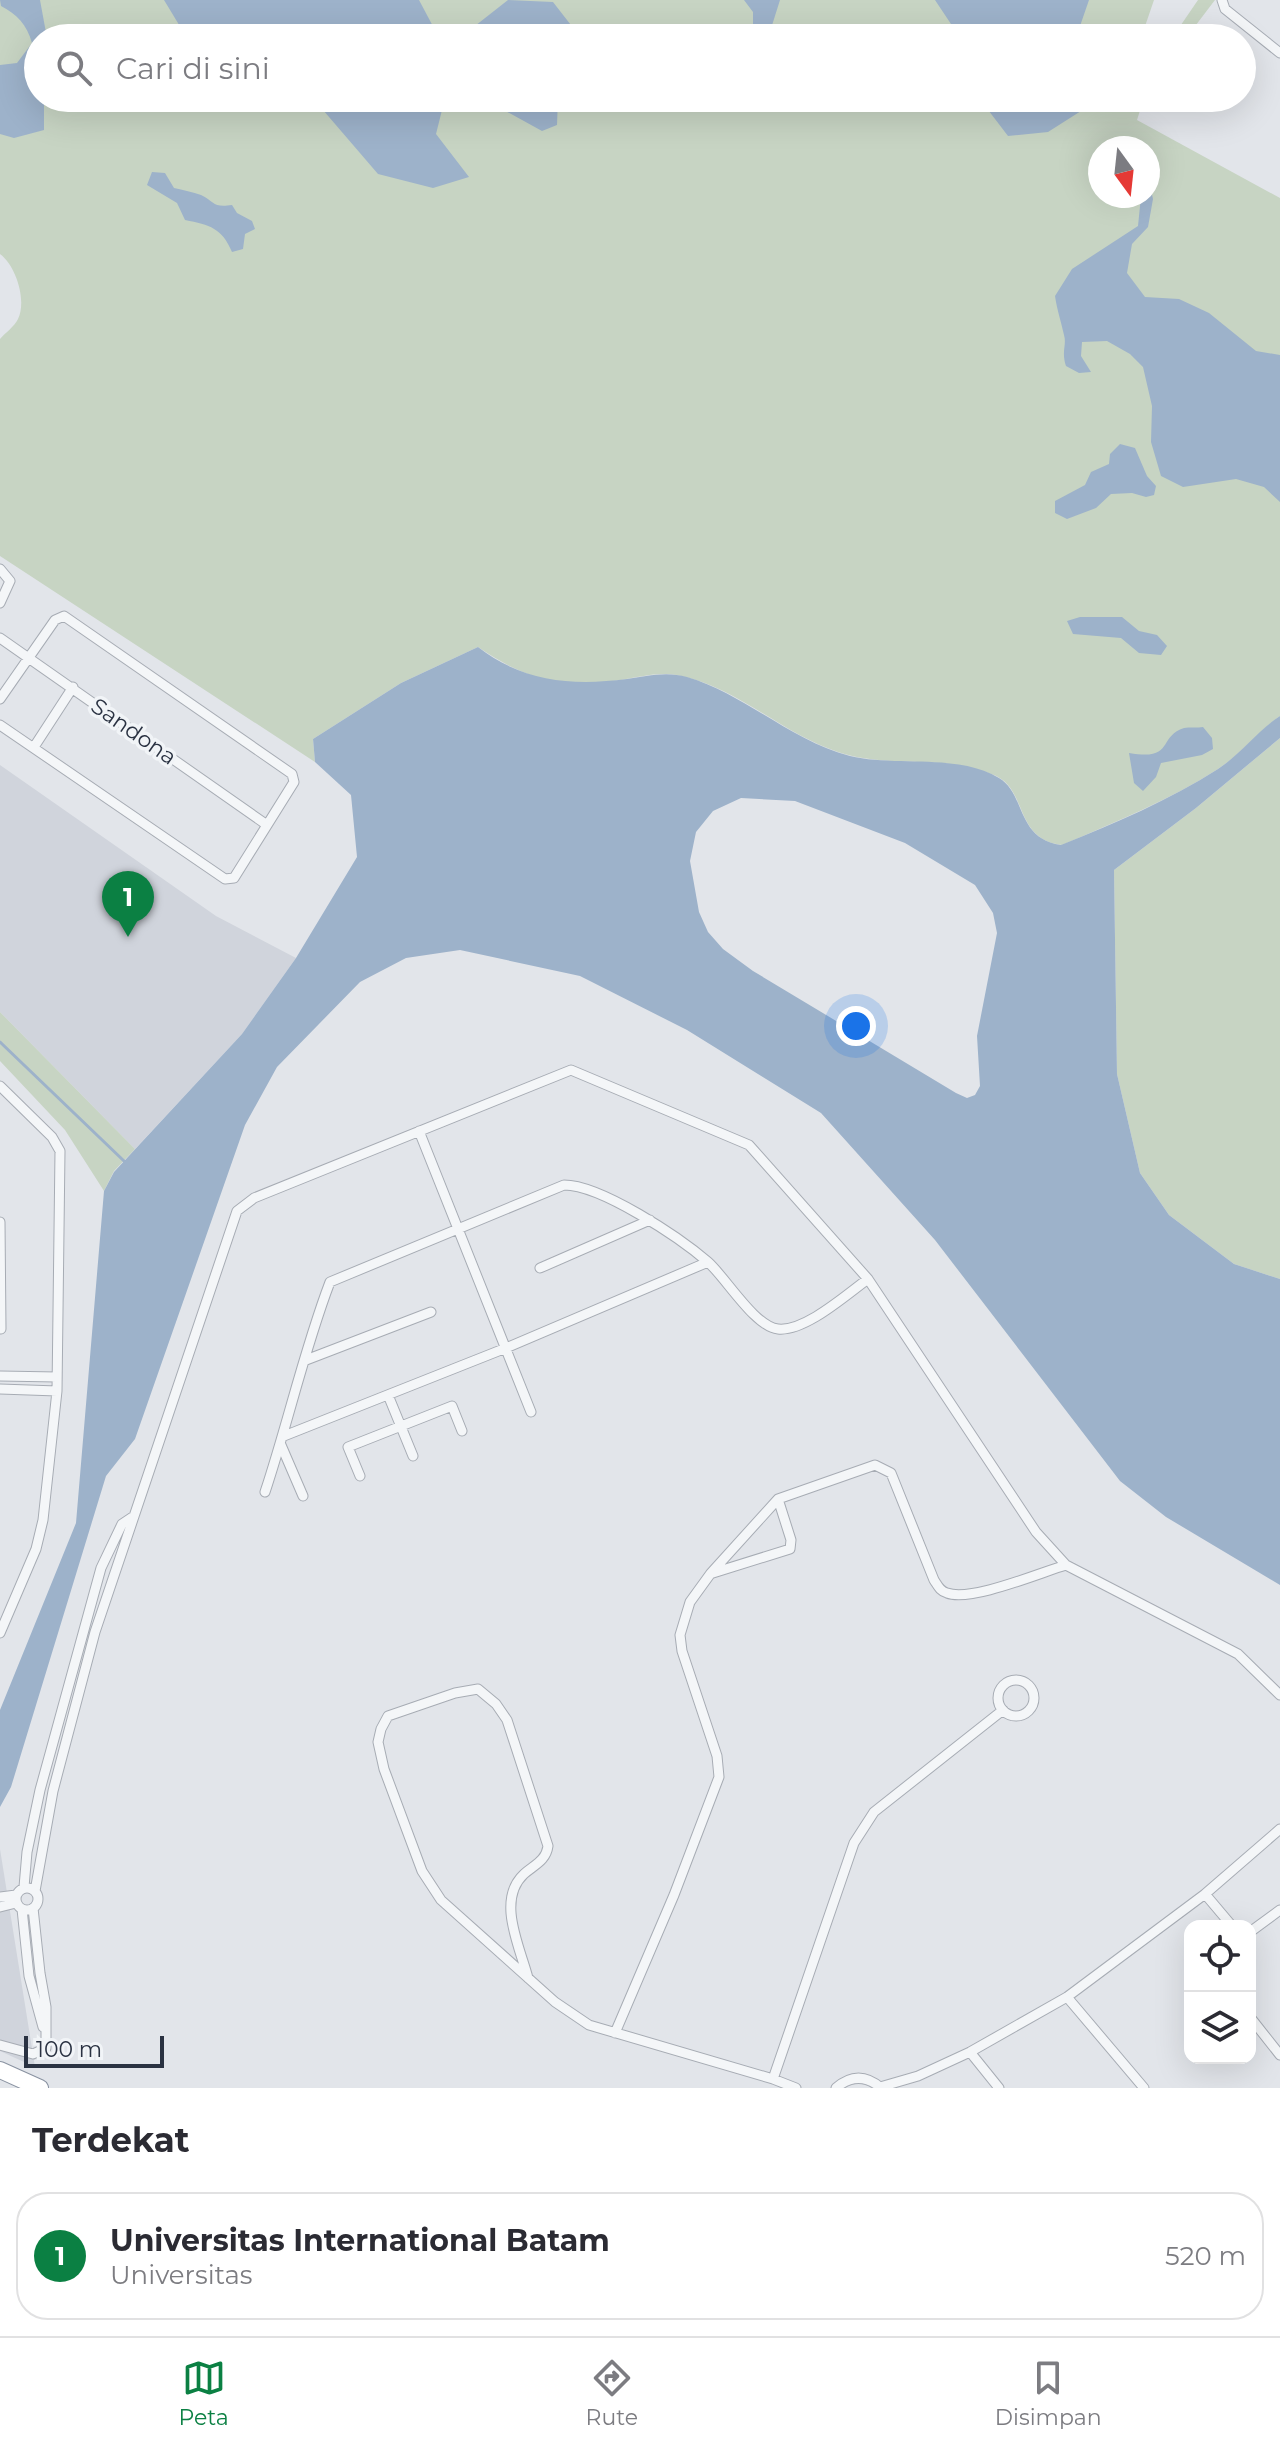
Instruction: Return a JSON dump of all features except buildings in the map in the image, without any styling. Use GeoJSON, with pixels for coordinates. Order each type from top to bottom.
{"type":"FeatureCollection","features":[{"type":"Feature","properties":{"kind":"highway"},"geometry":{"type":"LineString","coordinates":[[0,2070],[40,2088]]}},
{"type":"Feature","properties":{"kind":"street"},"geometry":{"type":"LineString","coordinates":[[1222,0],[1225,9],[1244,24]]}},
{"type":"Feature","properties":{"kind":"street"},"geometry":{"type":"LineString","coordinates":[[1256,34],[1280,53]]}},
{"type":"Feature","properties":{"kind":"street"},"geometry":{"type":"LineString","coordinates":[[0,569],[10,581],[0,603]]}},
{"type":"Feature","properties":{"kind":"street"},"geometry":{"type":"LineString","coordinates":[[0,699],[55,620],[64,616],[292,774],[294,782],[234,878],[225,879],[0,725]]}},
{"type":"Feature","properties":{"kind":"street","name":"Sandona"},"geometry":{"type":"LineString","coordinates":[[0,638],[267,825]]}},
{"type":"Feature","properties":{"kind":"street"},"geometry":{"type":"LineString","coordinates":[[34,747],[73,687]]}},
{"type":"Feature","properties":{"kind":"street"},"geometry":{"type":"LineString","coordinates":[[0,2045],[33,2054],[46,2048],[48,2041],[33,1908],[38,1902],[35,1891],[53,1791],[114,1571],[237,1211],[254,1198],[571,1070],[749,1145],[868,1279],[1036,1532],[1066,1565],[1238,1654],[1280,1695]]}},
{"type":"Feature","properties":{"kind":"street"},"geometry":{"type":"LineString","coordinates":[[0,1633],[36,1549],[43,1520],[57,1391],[60,1151],[52,1137],[1,1090]]}},
{"type":"Feature","properties":{"kind":"street"},"geometry":{"type":"LineString","coordinates":[[419,1131],[531,1412]]}},
{"type":"Feature","properties":{"kind":"street"},"geometry":{"type":"LineString","coordinates":[[265,1492],[330,1282],[564,1185],[577,1185],[650,1220],[708,1262],[763,1323],[777,1330],[801,1325],[868,1279]]}},
{"type":"Feature","properties":{"kind":"street"},"geometry":{"type":"LineString","coordinates":[[540,1268],[650,1220]]}},
{"type":"Feature","properties":{"kind":"street"},"geometry":{"type":"LineString","coordinates":[[0,1222],[1,1329]]}},
{"type":"Feature","properties":{"kind":"street"},"geometry":{"type":"LineString","coordinates":[[282,1441],[708,1262]]}},
{"type":"Feature","properties":{"kind":"street"},"geometry":{"type":"LineString","coordinates":[[306,1360],[431,1312]]}},
{"type":"Feature","properties":{"kind":"street"},"geometry":{"type":"LineString","coordinates":[[0,1376],[57,1377]]}},
{"type":"Feature","properties":{"kind":"street"},"geometry":{"type":"LineString","coordinates":[[0,1389],[57,1391]]}},
{"type":"Feature","properties":{"kind":"street"},"geometry":{"type":"LineString","coordinates":[[388,1395],[413,1456]]}},
{"type":"Feature","properties":{"kind":"street"},"geometry":{"type":"LineString","coordinates":[[360,1476],[348,1447],[452,1406],[462,1431]]}},
{"type":"Feature","properties":{"kind":"street"},"geometry":{"type":"LineString","coordinates":[[282,1441],[303,1496]]}},
{"type":"Feature","properties":{"kind":"street"},"geometry":{"type":"LineString","coordinates":[[615,2033],[674,1895],[719,1777],[717,1756],[682,1651],[680,1635],[690,1602],[711,1573],[778,1499],[875,1465],[884,1467],[891,1473],[934,1580],[940,1590],[950,1595],[969,1595],[1066,1565]]}},
{"type":"Feature","properties":{"kind":"street"},"geometry":{"type":"LineString","coordinates":[[711,1573],[790,1549],[791,1540],[778,1499]]}},
{"type":"Feature","properties":{"kind":"street"},"geometry":{"type":"LineString","coordinates":[[48,2041],[29,1976],[18,1902],[24,1887],[27,1852],[40,1790],[96,1583],[122,1524],[134,1516]]}},
{"type":"Feature","properties":{"kind":"street"},"geometry":{"type":"LineString","coordinates":[[1016,1680],[1031,1687],[1034,1704],[1026,1713],[1014,1716],[1003,1710],[998,1699],[1005,1684],[1016,1680]]}},
{"type":"Feature","properties":{"kind":"street"},"geometry":{"type":"LineString","coordinates":[[528,1978],[513,1920],[510,1893],[518,1879],[545,1858],[548,1846],[507,1720],[496,1704],[478,1689],[455,1693],[388,1716],[378,1742],[384,1769],[422,1871],[441,1900],[528,1978],[555,2002],[589,2025],[796,2088]]}},
{"type":"Feature","properties":{"kind":"street"},"geometry":{"type":"LineString","coordinates":[[773,2079],[854,1843],[874,1812],[1003,1710]]}},
{"type":"Feature","properties":{"kind":"street"},"geometry":{"type":"LineString","coordinates":[[836,2088],[846,2080],[855,2078],[873,2081],[881,2087],[918,2076],[970,2052],[1067,1997],[1205,1894],[1280,1829]]}},
{"type":"Feature","properties":{"kind":"street"},"geometry":{"type":"LineString","coordinates":[[24,1887],[35,1891]]}},
{"type":"Feature","properties":{"kind":"street"},"geometry":{"type":"LineString","coordinates":[[1205,1894],[1227,1920]]}},
{"type":"Feature","properties":{"kind":"street"},"geometry":{"type":"LineString","coordinates":[[0,1897],[33,1908]]}},
{"type":"Feature","properties":{"kind":"street"},"geometry":{"type":"LineString","coordinates":[[0,1907],[18,1902]]}},
{"type":"Feature","properties":{"kind":"street"},"geometry":{"type":"LineString","coordinates":[[1256,1928],[1280,1910]]}},
{"type":"Feature","properties":{"kind":"street"},"geometry":{"type":"LineString","coordinates":[[1067,1997],[1144,2088]]}},
{"type":"Feature","properties":{"kind":"street"},"geometry":{"type":"LineString","coordinates":[[1256,2025],[1280,2055]]}},
{"type":"Feature","properties":{"kind":"street"},"geometry":{"type":"LineString","coordinates":[[970,2052],[999,2088]]}},
{"type":"Feature","properties":{"kind":"street"},"geometry":{"type":"LineString","coordinates":[[902,2088],[918,2076]]}},
{"type":"Feature","properties":{"kind":"shaded area"},"geometry":{"type":"Polygon","coordinates":[[[0,765],[216,916],[296,958],[242,1034],[135,1149],[0,1012],[0,765]]]}},
{"type":"Feature","properties":{"kind":"shaded area"},"geometry":{"type":"Polygon","coordinates":[[[0,1849],[35,2067],[0,2051],[0,1849]]]}},
{"type":"Feature","properties":{"kind":"green space"},"geometry":{"type":"Polygon","coordinates":[[[0,0],[1154,0],[1146,24],[24,24],[24,112],[1140,112],[1137,120],[1280,198],[1280,716],[1226,763],[1200,780],[1142,810],[1062,845],[1038,836],[1011,789],[1001,779],[976,769],[942,763],[855,757],[838,752],[798,734],[722,690],[681,676],[658,674],[600,682],[563,682],[513,668],[478,647],[401,683],[313,739],[315,762],[0,556],[0,339],[17,322],[21,303],[11,267],[0,254],[0,0]]]}},
{"type":"Feature","properties":{"kind":"green space"},"geometry":{"type":"Polygon","coordinates":[[[1198,0],[1215,0],[1197,24],[1182,24],[1198,0]]]}},
{"type":"Feature","properties":{"kind":"green space"},"geometry":{"type":"Polygon","coordinates":[[[1280,738],[1280,1279],[1234,1264],[1169,1215],[1140,1173],[1117,1074],[1114,870],[1196,808],[1280,738]]]}},
{"type":"Feature","properties":{"kind":"green space"},"geometry":{"type":"Polygon","coordinates":[[[0,1012],[135,1149],[114,1171],[104,1191],[65,1130],[0,1061],[0,1012]]]}},
{"type":"Feature","properties":{"kind":"water"},"geometry":{"type":"Polygon","coordinates":[[[0,0],[40,0],[44,24],[24,25],[17,16],[1,6],[0,0]]]}},
{"type":"Feature","properties":{"kind":"water"},"geometry":{"type":"Polygon","coordinates":[[[164,0],[419,0],[432,24],[179,24],[164,0]]]}},
{"type":"Feature","properties":{"kind":"water"},"geometry":{"type":"Polygon","coordinates":[[[508,0],[553,2],[570,24],[477,24],[508,0]]]}},
{"type":"Feature","properties":{"kind":"water"},"geometry":{"type":"Polygon","coordinates":[[[744,0],[780,0],[772,24],[753,24],[753,12],[744,0]]]}},
{"type":"Feature","properties":{"kind":"water"},"geometry":{"type":"Polygon","coordinates":[[[935,0],[1089,0],[1081,24],[951,24],[935,0]]]}},
{"type":"Feature","properties":{"kind":"water"},"geometry":{"type":"Polygon","coordinates":[[[24,54],[24,112],[44,112],[44,130],[14,138],[0,134],[0,65],[17,63],[24,54]]]}},
{"type":"Feature","properties":{"kind":"water"},"geometry":{"type":"Polygon","coordinates":[[[325,112],[442,112],[436,134],[469,177],[433,188],[378,174],[325,112]]]}},
{"type":"Feature","properties":{"kind":"water"},"geometry":{"type":"Polygon","coordinates":[[[507,112],[557,112],[557,125],[542,131],[507,112]]]}},
{"type":"Feature","properties":{"kind":"water"},"geometry":{"type":"Polygon","coordinates":[[[990,112],[1079,112],[1048,132],[1008,136],[990,112]]]}},
{"type":"Feature","properties":{"kind":"water"},"geometry":{"type":"Polygon","coordinates":[[[152,172],[165,173],[174,188],[201,195],[218,205],[232,205],[237,213],[252,221],[255,229],[245,234],[243,249],[232,252],[214,229],[185,220],[177,203],[147,185],[152,172]]]}},
{"type":"Feature","properties":{"kind":"water"},"geometry":{"type":"Polygon","coordinates":[[[1140,208],[1151,208],[1148,227],[1132,244],[1127,273],[1145,297],[1179,299],[1209,313],[1256,351],[1280,355],[1280,502],[1264,487],[1236,479],[1183,487],[1161,476],[1151,442],[1152,406],[1143,367],[1130,354],[1107,341],[1082,342],[1081,356],[1091,372],[1079,373],[1066,366],[1065,339],[1055,296],[1072,269],[1138,226],[1140,208]]]}},
{"type":"Feature","properties":{"kind":"water"},"geometry":{"type":"Polygon","coordinates":[[[1120,444],[1135,448],[1147,476],[1156,486],[1154,495],[1111,494],[1096,508],[1067,519],[1055,513],[1055,501],[1085,485],[1091,472],[1109,464],[1110,454],[1120,444]]]}},
{"type":"Feature","properties":{"kind":"water"},"geometry":{"type":"Polygon","coordinates":[[[1080,617],[1122,617],[1139,631],[1157,635],[1167,646],[1161,655],[1139,653],[1121,638],[1073,634],[1067,621],[1080,617]]]}},
{"type":"Feature","properties":{"kind":"water"},"geometry":{"type":"Polygon","coordinates":[[[478,647],[513,668],[549,679],[587,682],[679,675],[729,694],[808,740],[850,756],[946,763],[983,770],[1008,785],[1036,834],[1061,845],[1142,810],[1200,780],[1226,763],[1280,716],[1280,738],[1196,808],[1114,870],[1117,1074],[1140,1173],[1169,1215],[1234,1264],[1280,1279],[1280,1585],[1166,1517],[1120,1481],[935,1240],[821,1113],[687,1030],[580,976],[460,950],[406,958],[360,982],[277,1067],[245,1125],[135,1439],[106,1476],[11,1787],[0,1807],[0,1710],[76,1523],[104,1191],[114,1172],[242,1034],[296,958],[357,857],[351,795],[315,762],[313,739],[401,683],[478,647]],[[741,798],[713,811],[696,832],[690,861],[699,912],[708,932],[723,949],[753,971],[956,1093],[967,1098],[975,1095],[980,1086],[977,1036],[997,933],[993,913],[975,885],[905,843],[795,801],[741,798]]]}},
{"type":"Feature","properties":{"kind":"water"},"geometry":{"type":"Polygon","coordinates":[[[1203,727],[1212,738],[1213,749],[1202,755],[1161,763],[1156,777],[1143,791],[1134,783],[1129,753],[1153,754],[1164,747],[1176,732],[1184,728],[1203,727]]]}},
{"type":"Feature","properties":{"kind":"waterway"},"geometry":{"type":"LineString","coordinates":[[0,1042],[124,1161]]}},
{"type":"Feature","properties":{"kind":"place","name":"Universitas International Batam"},"geometry":{"type":"Point","coordinates":[128,937]}}]}
